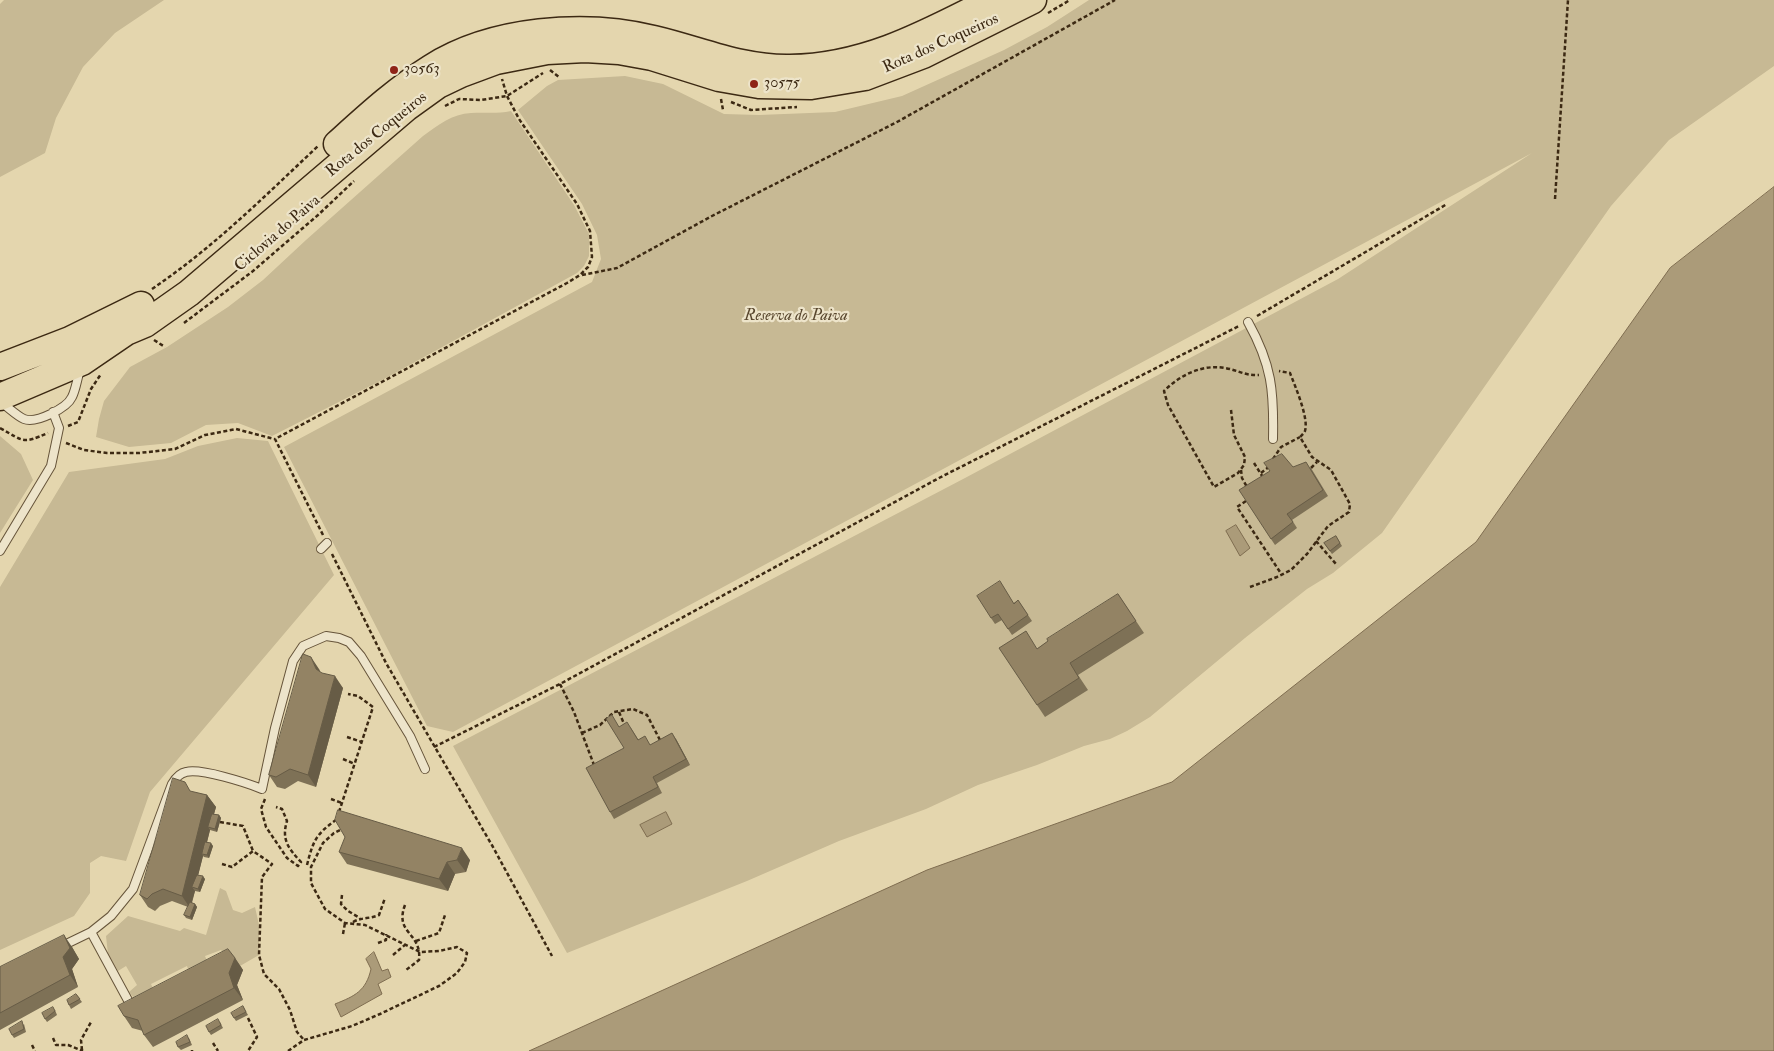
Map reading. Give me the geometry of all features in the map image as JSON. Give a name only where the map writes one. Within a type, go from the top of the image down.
[{"type":"main road","name":"Rota dos Coqueiros","points":[[0,367],[70,340],[136,309],[162,292],[220,248],[392,95],[432,67],[457,54],[486,44],[563,29],[626,33],[655,39],[727,61],[753,66],[790,68],[826,65],[855,60],[913,40],[992,0]]},
{"type":"main road","name":"Rota dos Coqueiros","points":[[0,397],[93,366],[126,332],[145,324],[189,293],[406,108],[438,85],[496,61],[547,51],[585,48],[619,51],[652,57],[730,81],[759,85],[810,86],[864,78],[1039,8]]},
{"type":"lane","points":[[1248,322],[1257,338],[1270,371],[1274,410],[1273,440]]},
{"type":"lane","points":[[0,402],[24,419],[34,420],[64,406],[93,366]]},
{"type":"lane","points":[[0,551],[49,472],[58,440],[59,428],[53,412]]},
{"type":"lane","points":[[50,952],[91,932],[111,916],[133,889],[172,784],[177,777],[186,772],[199,772],[238,780],[262,789],[275,728],[293,661],[303,646],[326,636],[349,642],[361,656],[410,736],[425,769]]},
{"type":"lane","points":[[91,932],[130,1004],[134,1008],[139,1007]]},
{"type":"path","points":[[1039,8],[1070,0]]},
{"type":"path","points":[[580,275],[617,268],[712,216],[897,122],[1115,0]]},
{"type":"path","points":[[1555,199],[1568,0]]},
{"type":"path","points":[[58,440],[84,450],[107,453],[139,453],[175,449],[205,435],[236,429],[274,439],[580,275],[588,267],[592,257],[590,231],[577,204],[519,119],[507,96],[496,61]]},
{"type":"path","points":[[442,108],[458,99],[481,100],[507,96],[535,77],[550,70],[559,69]]},
{"type":"path","points":[[721,98],[751,110],[798,107]]},
{"type":"path","points":[[146,293],[184,267],[236,224],[319,145]]},
{"type":"path","name":"Ciclovia do Paiva","points":[[177,327],[192,318],[254,271],[318,215],[360,174]]},
{"type":"path","points":[[434,747],[560,684],[939,478],[1248,322],[1447,204]]},
{"type":"path","points":[[148,344],[161,336]]},
{"type":"path","points":[[0,428],[21,440],[30,441],[78,422],[91,389],[93,366]]},
{"type":"path","points":[[1230,410],[1234,435],[1244,457],[1244,465],[1240,470],[1214,487],[1168,405],[1164,391],[1187,374],[1206,367],[1225,368],[1249,376],[1262,375],[1270,371],[1290,373],[1304,415],[1305,430],[1300,437],[1281,447],[1268,469],[1261,473]]},
{"type":"path","points":[[1250,587],[1282,575],[1296,565],[1307,554],[1328,526],[1349,512],[1350,504],[1331,470],[1312,457],[1300,437]]},
{"type":"path","points":[[274,439],[324,546],[386,663],[493,847],[552,956]]},
{"type":"path","points":[[1254,462],[1266,482]]},
{"type":"path","points":[[1311,468],[1317,462]]},
{"type":"path","points":[[1240,470],[1250,492]]},
{"type":"path","points":[[1246,501],[1237,507],[1282,575]]},
{"type":"path","points":[[1316,541],[1336,564]]},
{"type":"path","points":[[560,684],[597,770]]},
{"type":"path","points":[[307,865],[311,846],[321,830],[336,820],[372,708],[358,696],[348,694]]},
{"type":"path","points":[[582,733],[600,725],[614,712],[632,709],[647,715],[663,746]]},
{"type":"path","points":[[618,712],[627,731]]},
{"type":"path","points":[[347,737],[362,742]]},
{"type":"path","points":[[343,759],[355,764]]},
{"type":"path","points":[[268,793],[262,809],[266,827],[287,858],[298,866],[301,862]]},
{"type":"path","points":[[331,799],[342,803]]},
{"type":"path","points":[[276,807],[282,809],[287,821],[284,832],[289,849],[301,862],[311,867]]},
{"type":"path","points":[[220,822],[243,826],[253,851],[272,864],[262,876],[260,889],[259,955],[264,974],[279,989],[290,1010],[297,1032],[304,1040]]},
{"type":"path","points":[[288,1051],[304,1040],[352,1026],[439,986],[456,973],[465,962],[467,953],[457,948],[420,952],[364,925],[345,923],[324,909],[311,883],[311,867],[323,843],[334,833],[345,828]]},
{"type":"path","points":[[222,864],[232,867],[253,851]]},
{"type":"path","points":[[342,895],[341,904],[360,918],[372,918],[379,915],[385,898]]},
{"type":"path","points":[[405,905],[401,915],[402,924],[416,941],[420,952],[419,960],[406,970]]},
{"type":"path","points":[[416,941],[439,933],[445,915]]},
{"type":"path","points":[[352,923],[360,918]]},
{"type":"path","points":[[343,934],[345,923]]},
{"type":"path","points":[[378,943],[386,940],[386,934]]},
{"type":"path","points":[[393,956],[406,944]]},
{"type":"path","points":[[248,1018],[257,1037],[253,1046],[248,1051]]},
{"type":"path","points":[[52,1038],[56,1045],[82,1050],[81,1040],[91,1022]]},
{"type":"path","points":[[213,1043],[218,1051]]},
{"type":"path","points":[[32,1045],[35,1051]]},
{"type":"green space","points":[[4,0],[164,0],[115,33],[83,67],[56,118],[45,153],[0,177],[0,4]]},
{"type":"green space","name":"Reserva do Paiva","points":[[1089,0],[1774,0],[1774,66],[1669,140],[1611,206],[1382,533],[1333,573],[1307,589],[1245,638],[1150,717],[1110,739],[1084,746],[1037,765],[978,785],[926,809],[839,841],[747,881],[567,953],[453,746],[965,478],[1338,279],[1532,153],[453,732],[427,726],[284,447],[592,282],[601,259],[597,235],[582,204],[518,110],[547,86],[558,80],[625,76],[663,84],[724,114],[759,115],[835,112],[902,96],[1004,50],[1047,27]]},
{"type":"green space","points":[[511,111],[574,205],[589,234],[589,256],[584,266],[577,273],[384,379],[272,436],[238,423],[206,425],[171,443],[129,447],[96,437],[104,401],[130,367],[167,347],[228,307],[263,280],[423,136],[458,115]]},
{"type":"green space","points":[[0,436],[21,454],[33,480],[0,533]]},
{"type":"green space","points":[[237,438],[268,441],[334,575],[150,792],[126,861],[101,856],[90,863],[90,893],[74,916],[0,950],[0,587],[69,472],[165,459],[198,446]]},
{"type":"green space","points":[[220,888],[226,891],[233,910],[242,913],[255,907],[259,925],[259,955],[240,966],[233,963],[221,950],[205,956],[210,968],[190,976],[187,966],[151,984],[156,995],[134,998],[129,992],[137,985],[126,966],[118,971],[108,954],[106,936],[128,916],[180,931],[184,928],[206,935]]},
{"type":"shaded area","points":[[1774,187],[1774,1051],[529,1051],[927,870],[1172,782],[1476,542],[1670,268]]},
{"type":"shaded area","points":[[1236,525],[1250,548],[1240,556],[1226,531]]},
{"type":"shaded area","points":[[666,812],[672,824],[647,837],[640,825]]},
{"type":"shaded area","points":[[374,952],[382,971],[388,969],[391,977],[378,984],[382,994],[341,1017],[335,1004],[354,995],[363,988],[371,969],[366,959]]},
{"type":"building","points":[[1282,454],[1293,467],[1306,462],[1323,490],[1287,514],[1293,522],[1271,539],[1239,490],[1270,471],[1264,463]]},
{"type":"building","points":[[1336,536],[1340,543],[1330,551],[1324,543]]},
{"type":"building","points":[[1000,581],[1014,604],[1018,600],[1028,615],[1008,629],[998,614],[991,618],[977,596]]},
{"type":"building","points":[[1118,594],[1136,621],[1070,663],[1079,678],[1037,705],[999,648],[1026,631],[1037,649],[1048,641],[1047,639]]},
{"type":"building","points":[[303,654],[311,657],[316,669],[322,673],[335,676],[308,775],[290,769],[276,777],[269,775]]},
{"type":"building","points":[[612,715],[619,727],[627,722],[638,740],[645,736],[650,745],[672,733],[686,759],[653,777],[658,787],[610,812],[586,768],[624,748],[606,719]]},
{"type":"building","points":[[173,778],[185,782],[190,791],[207,795],[182,896],[163,889],[152,894],[147,899],[140,895]]},
{"type":"building","points":[[338,810],[462,848],[457,860],[447,862],[439,879],[339,852],[345,837],[335,820]]},
{"type":"building","points":[[212,814],[219,815],[215,829],[208,827]]},
{"type":"building","points":[[205,842],[211,843],[207,855],[202,854]]},
{"type":"building","points":[[197,875],[203,876],[198,889],[192,887]]},
{"type":"building","points":[[190,902],[195,904],[190,917],[184,915]]},
{"type":"building","points":[[64,935],[70,948],[63,957],[70,975],[0,1013],[0,967]]},
{"type":"building","points":[[228,949],[235,958],[229,973],[234,988],[144,1035],[138,1020],[124,1016],[118,1006]]},
{"type":"building","points":[[76,994],[80,999],[69,1005],[67,1000]]},
{"type":"building","points":[[243,1006],[246,1012],[234,1018],[231,1013]]},
{"type":"building","points":[[53,1007],[55,1011],[45,1019],[42,1013]]},
{"type":"building","points":[[218,1019],[221,1025],[209,1032],[206,1026]]},
{"type":"building","points":[[22,1021],[24,1029],[12,1035],[9,1029]]},
{"type":"building","points":[[187,1035],[190,1042],[178,1047],[176,1042]]},
{"type":"place","name":"30563","points":[[394,70]]},
{"type":"place","name":"30575","points":[[754,84]]}]
